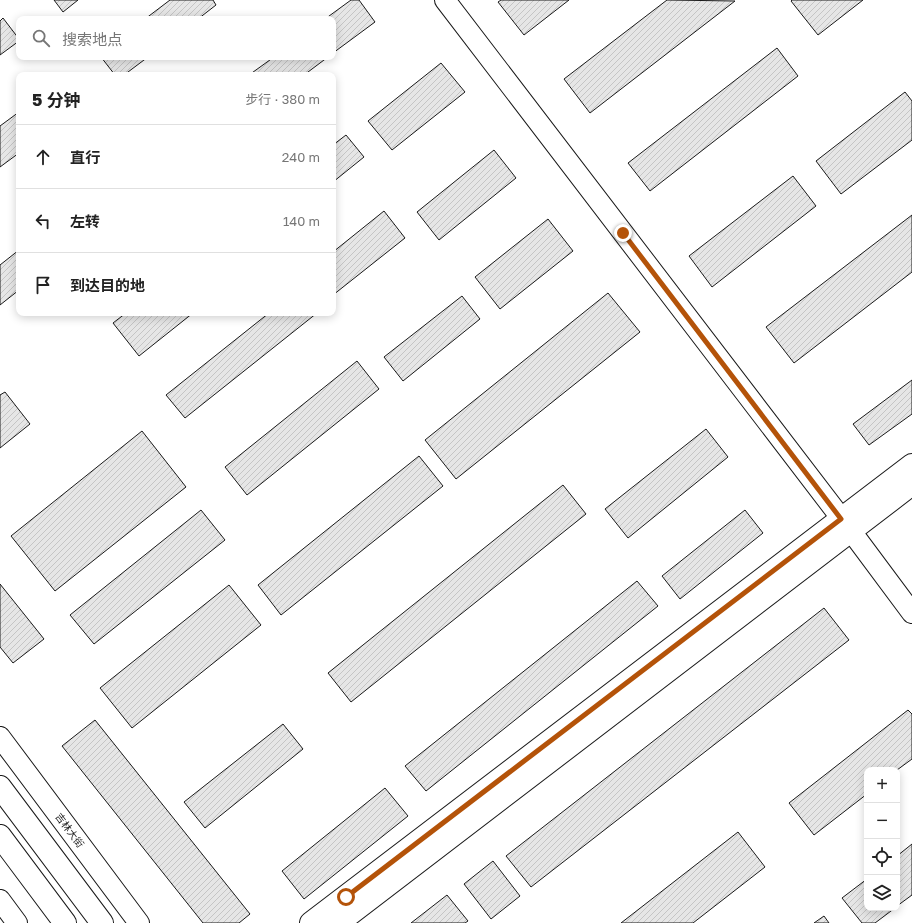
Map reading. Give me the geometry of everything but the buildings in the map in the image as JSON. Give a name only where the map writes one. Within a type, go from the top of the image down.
[{"type":"main road","points":[[338,923],[846,525],[912,465]]},
{"type":"main road","points":[[311,923],[846,525],[912,484]]},
{"type":"main road","points":[[0,787],[102,923]]},
{"type":"main road","points":[[0,836],[65,923]]},
{"type":"street","points":[[445,0],[912,613]]},
{"type":"street","name":"吉林大街","points":[[0,737],[139,923]]},
{"type":"street","points":[[0,900],[17,923]]},
{"type":"route","points":[[346,897],[841,519],[623,233]]}]
